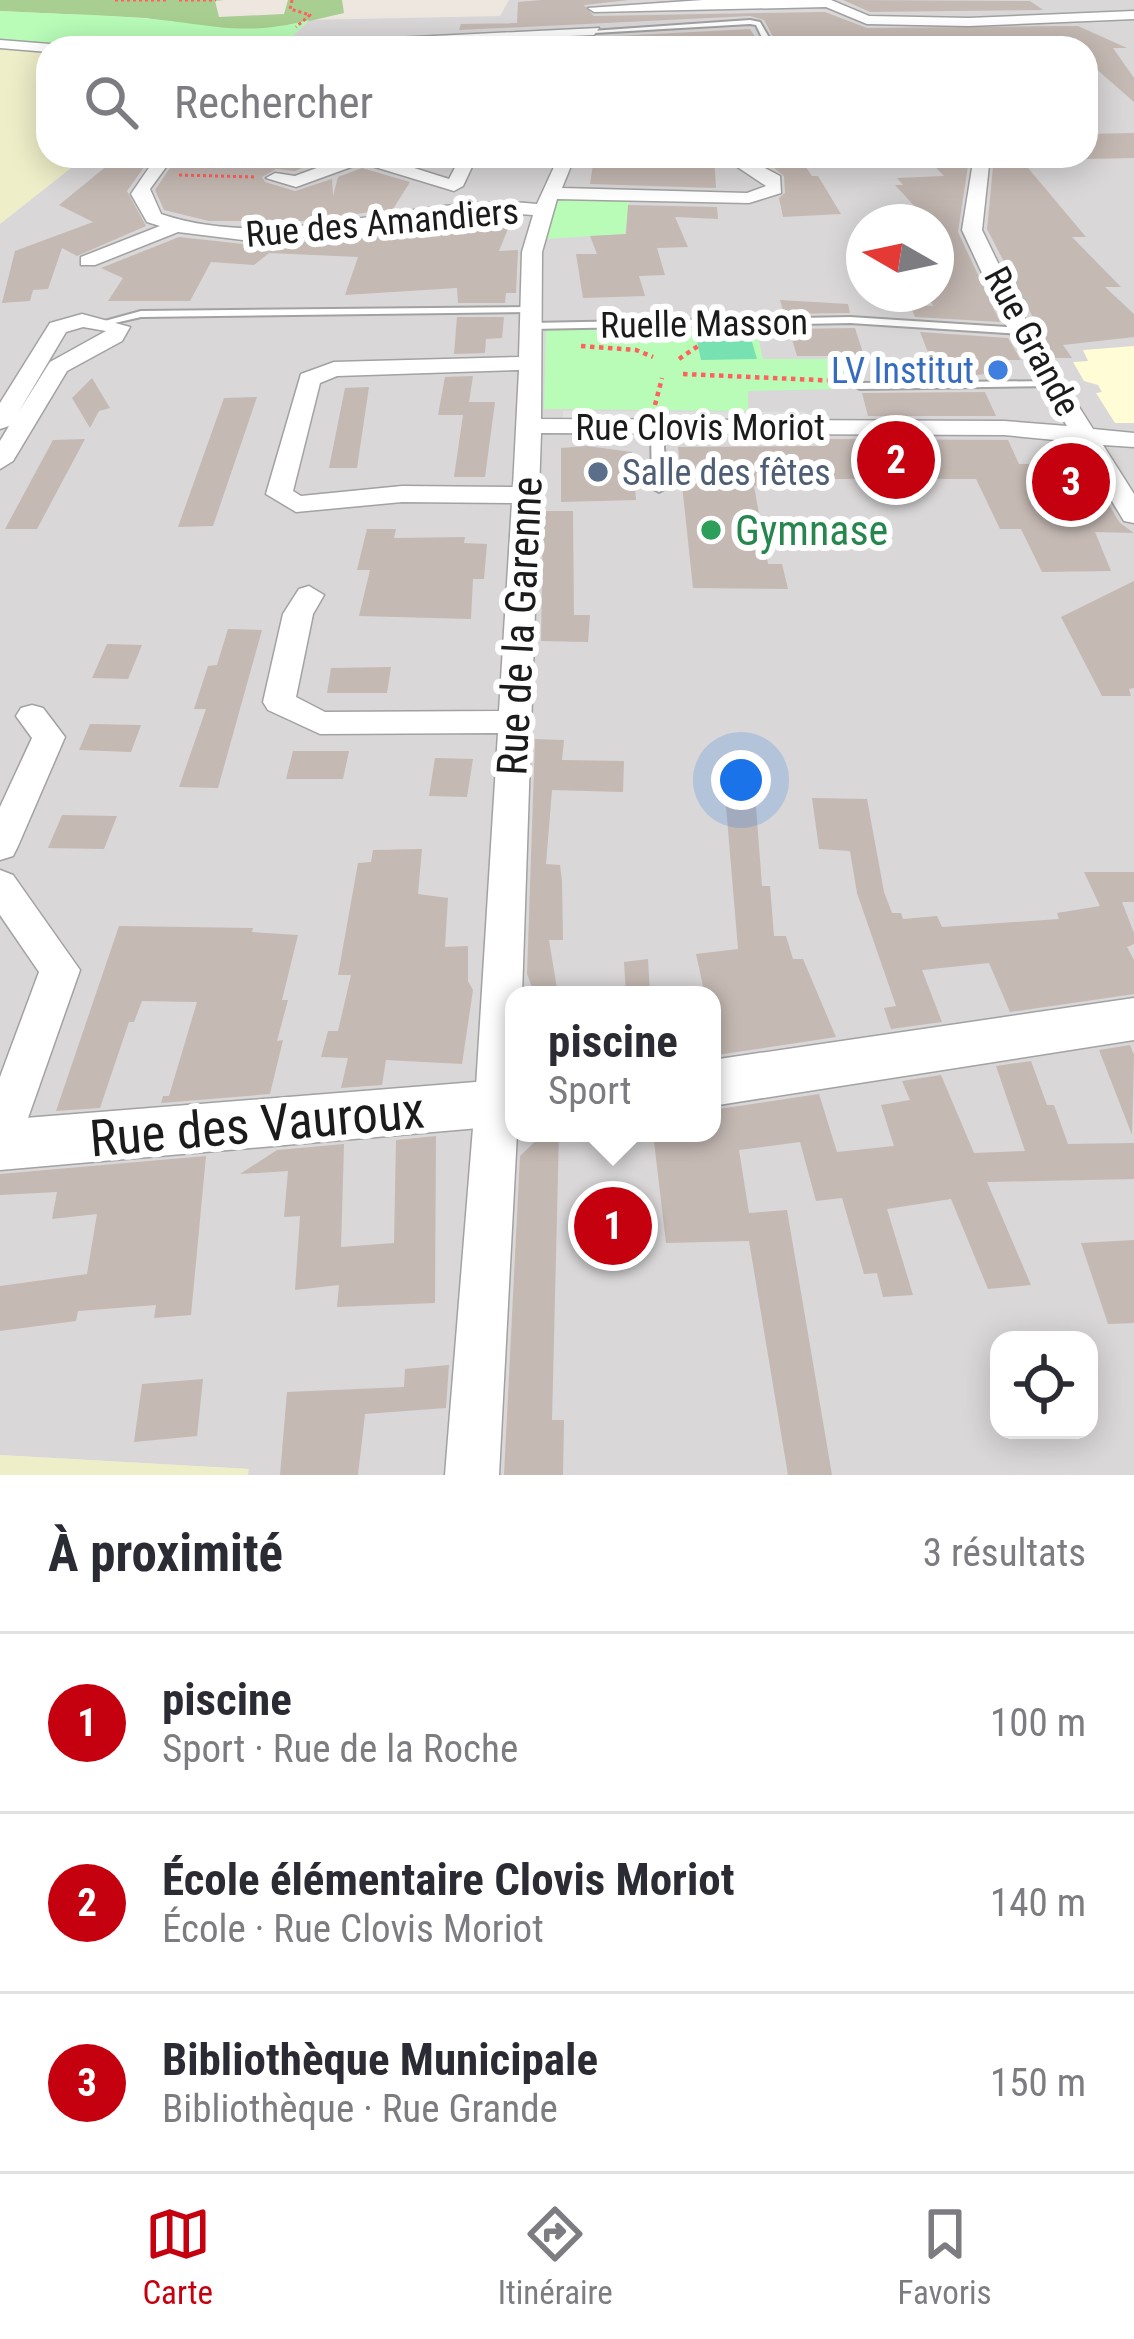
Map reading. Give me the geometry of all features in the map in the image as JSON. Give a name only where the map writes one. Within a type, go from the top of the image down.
[{"type":"street","points":[[1012,0],[1025,27]]},
{"type":"street","points":[[594,36],[592,4],[828,2],[867,20],[1025,27],[1134,15]]},
{"type":"street","points":[[0,44],[36,47]]},
{"type":"street","points":[[156,168],[142,187],[144,207],[175,227]]},
{"type":"street","points":[[275,178],[296,182],[332,168]]},
{"type":"street","points":[[396,168],[506,207]]},
{"type":"street","points":[[443,216],[463,168]]},
{"type":"street","name":"Rue de la Garenne","points":[[508,986],[513,722],[529,426],[532,252],[562,168]]},
{"type":"street","name":"Rue des Amandiers","points":[[175,227],[220,234],[296,234],[547,201],[749,198],[775,189],[774,180],[752,168]]},
{"type":"street","name":"Rue Grande","points":[[980,168],[972,230],[1020,331],[1134,515]]},
{"type":"street","points":[[88,261],[175,227]]},
{"type":"street","points":[[0,422],[49,362],[114,337],[119,327],[82,320],[58,328],[49,362],[0,460]]},
{"type":"street","points":[[525,495],[402,494],[296,504],[280,494],[309,379],[334,369],[531,363]]},
{"type":"street","name":"Rue Clovis Moriot","points":[[529,426],[1004,428],[1134,440]]},
{"type":"street","points":[[309,596],[298,614],[279,702],[320,723],[513,722]]},
{"type":"street","points":[[0,846],[50,737],[32,716]]},
{"type":"street","points":[[0,885],[60,970],[0,1135]]},
{"type":"street","points":[[721,1082],[1134,1019]]},
{"type":"street","name":"Rue des Vauroux","points":[[0,1145],[505,1102]]},
{"type":"street","name":"Rue de la Garenne","points":[[472,1475],[505,1113]]},
{"type":"lane","points":[[630,36],[756,22],[764,36]]},
{"type":"lane","name":"Ruelle Masson","points":[[106,322],[141,314],[850,320],[1020,331]]},
{"type":"lane","points":[[860,386],[1053,384]]},
{"type":"lane","points":[[657,427],[659,488]]},
{"type":"path","points":[[115,0],[167,0]]},
{"type":"path","points":[[179,0],[216,0]]},
{"type":"path","points":[[151,174],[275,178]]},
{"type":"path","points":[[679,359],[698,346]]},
{"type":"path","points":[[683,374],[827,377],[860,386]]},
{"type":"shaded area","points":[[509,0],[1134,0],[1134,1475],[248,1475],[248,1469],[0,1455],[0,224],[71,168],[1098,168],[1098,36],[293,36],[309,20],[500,16]]},
{"type":"shaded area","points":[[1134,346],[1134,423],[1115,423],[1096,393],[1102,392],[1098,385],[1084,381],[1073,362],[1088,361],[1083,350]]},
{"type":"shaded area","points":[[563,411],[806,412],[809,421],[563,420]]},
{"type":"green space","points":[[0,0],[224,0],[215,1],[219,17],[284,14],[288,0],[342,0],[344,13],[271,30],[228,31],[146,18],[0,11]]},
{"type":"green space","points":[[0,11],[243,29],[309,20],[293,36],[36,36],[36,43],[0,42]]},
{"type":"green space","points":[[0,42],[36,43],[36,168],[71,168],[0,224]]},
{"type":"green space","points":[[570,195],[630,197],[625,234],[545,239],[557,200]]},
{"type":"green space","points":[[756,328],[763,359],[844,359],[851,380],[838,389],[748,391],[748,411],[544,409],[546,330]]},
{"type":"green space","points":[[695,332],[749,332],[757,359],[701,360]]},
{"type":"green space","points":[[0,1455],[249,1469],[248,1475],[0,1475]]},
{"type":"water","points":[[636,1208],[641,1234],[587,1239],[583,1214]]},
{"type":"building","points":[[629,0],[584,5],[594,16],[825,12],[867,28],[1078,26],[1127,48],[1113,48],[1134,78],[1134,102],[1098,70],[1098,36],[773,36],[764,20],[750,16],[459,30],[461,24],[517,23],[518,2]]},
{"type":"building","points":[[843,0],[1030,1],[1043,10],[870,12]]},
{"type":"building","points":[[750,29],[754,36],[616,36]]},
{"type":"building","points":[[1134,133],[1134,158],[1098,159],[1098,134]]},
{"type":"building","points":[[104,168],[143,168],[127,191],[146,226],[77,256],[62,248],[48,289],[33,290],[30,301],[2,303],[15,251],[93,222],[59,205]]},
{"type":"building","points":[[170,168],[302,168],[276,169],[262,177],[295,191],[332,179],[333,196],[338,177],[362,168],[410,182],[393,209],[302,221],[209,221],[164,210],[155,190]]},
{"type":"building","points":[[592,168],[715,168],[716,188],[590,184]]},
{"type":"building","points":[[774,168],[806,168],[818,176],[841,214],[783,217],[779,198],[785,193],[784,176]]},
{"type":"building","points":[[936,168],[968,168],[958,232],[1000,322],[915,317],[913,312],[954,312],[954,204],[912,204],[895,185],[903,185],[897,178],[944,176]]},
{"type":"building","points":[[993,168],[1028,168],[1086,237],[1072,237],[1121,287],[1105,287],[1134,314],[1134,337],[1063,345],[1072,358],[1054,358],[987,229]]},
{"type":"building","points":[[628,205],[717,207],[718,219],[675,217],[688,247],[657,248],[665,275],[639,276],[645,296],[583,298],[576,254],[597,254],[590,236],[626,234]]},
{"type":"building","points":[[463,223],[510,224],[499,251],[518,250],[516,293],[506,293],[505,303],[458,303],[457,288],[345,295],[358,257],[269,253],[254,265],[211,262],[190,301],[108,301],[123,278],[101,268],[179,237],[243,244],[305,242],[453,228]]},
{"type":"building","points":[[780,300],[846,304],[850,313],[784,314]]},
{"type":"building","points":[[457,317],[504,317],[502,338],[486,339],[485,353],[454,354]]},
{"type":"building","points":[[855,328],[864,356],[797,356],[789,329]]},
{"type":"building","points":[[920,332],[1008,338],[1021,360],[1006,360],[1012,372],[938,378]]},
{"type":"building","points":[[473,376],[469,402],[495,402],[485,477],[454,477],[463,415],[438,415],[445,377]]},
{"type":"building","points":[[92,378],[110,408],[99,411],[90,428],[72,398]]},
{"type":"building","points":[[369,387],[357,468],[329,468],[345,388]]},
{"type":"building","points":[[985,392],[996,416],[868,416],[862,393]]},
{"type":"building","points":[[257,397],[213,526],[178,527],[224,398]]},
{"type":"building","points":[[85,439],[37,529],[5,529],[53,440]]},
{"type":"building","points":[[821,439],[1008,440],[1019,464],[1041,464],[1046,476],[1091,476],[1120,523],[1134,533],[1095,532],[1111,571],[1042,572],[1021,529],[1000,529],[976,479],[825,479],[827,487],[754,486],[768,564],[782,564],[788,589],[693,588],[678,447],[823,446]]},
{"type":"building","name":"Salle des fêtes","points":[[561,448],[632,452],[636,500],[561,502]]},
{"type":"building","points":[[543,511],[573,511],[574,615],[590,615],[588,642],[541,641]]},
{"type":"building","points":[[367,529],[396,529],[394,538],[465,537],[464,543],[487,544],[484,579],[473,579],[471,619],[359,616],[370,570],[357,570]]},
{"type":"building","points":[[1134,581],[1134,688],[1129,689],[1131,696],[1102,696],[1061,617]]},
{"type":"building","points":[[228,629],[262,630],[218,788],[179,787],[206,709],[194,709],[208,666],[217,665]]},
{"type":"building","points":[[107,644],[142,645],[128,679],[92,678]]},
{"type":"building","points":[[391,667],[387,693],[327,693],[331,668]]},
{"type":"building","points":[[90,724],[141,725],[131,752],[79,750]]},
{"type":"building","points":[[535,739],[564,740],[562,760],[624,761],[623,792],[552,790],[546,864],[560,865],[562,881],[563,940],[549,940],[557,986],[532,986],[527,974]]},
{"type":"building","points":[[293,751],[349,751],[343,779],[286,779]]},
{"type":"building","points":[[435,758],[473,759],[467,797],[429,796]]},
{"type":"building","points":[[812,798],[867,799],[884,892],[892,913],[901,913],[903,919],[937,916],[942,927],[1059,919],[1057,913],[1100,906],[1084,872],[1134,872],[1134,902],[1122,902],[1134,933],[1134,944],[1127,947],[1134,960],[1134,994],[1010,1012],[989,963],[922,970],[942,1022],[891,1029],[884,1008],[896,1006],[857,893],[850,851],[819,849]]},
{"type":"building","points":[[726,806],[756,807],[762,886],[770,886],[774,936],[786,936],[793,959],[803,959],[836,1037],[721,1054],[721,986],[703,986],[696,954],[738,949]]},
{"type":"building","points":[[62,815],[117,816],[104,849],[48,848]]},
{"type":"building","points":[[422,849],[418,894],[448,898],[445,947],[468,946],[468,981],[473,990],[462,1064],[386,1060],[382,1085],[341,1088],[348,1058],[321,1057],[328,1031],[338,1031],[351,975],[338,975],[358,863],[371,862],[373,850]]},
{"type":"building","points":[[119,926],[253,928],[252,932],[298,935],[282,1000],[288,1000],[277,1041],[283,1040],[270,1094],[161,1103],[163,1096],[169,1096],[197,1002],[142,1001],[134,1022],[129,1022],[100,1108],[56,1111]]},
{"type":"building","points":[[648,959],[650,986],[625,986],[624,962]]},
{"type":"building","points":[[1130,1045],[1134,1055],[1132,1135],[1099,1050]]},
{"type":"building","points":[[1031,1061],[1068,1144],[1134,1143],[1134,1179],[987,1182],[1031,1285],[988,1289],[951,1199],[887,1209],[913,1295],[883,1297],[877,1273],[864,1274],[842,1198],[816,1201],[800,1142],[739,1150],[749,1213],[787,1210],[832,1475],[788,1475],[749,1241],[666,1243],[654,1142],[721,1142],[721,1109],[819,1094],[837,1152],[894,1146],[881,1105],[910,1100],[902,1081],[941,1075],[974,1153],[1025,1151],[996,1066]]},
{"type":"building","points":[[436,1136],[435,1303],[337,1307],[339,1285],[295,1290],[300,1216],[284,1217],[288,1171],[240,1174],[277,1150],[344,1144],[341,1247],[394,1243],[396,1140]]},
{"type":"building","points":[[535,1142],[559,1142],[552,1420],[564,1420],[563,1475],[504,1475],[520,1156]]},
{"type":"building","points":[[206,1156],[191,1315],[154,1318],[156,1305],[78,1311],[76,1321],[0,1331],[0,1286],[87,1274],[97,1214],[52,1219],[57,1192],[0,1195],[0,1174]]},
{"type":"building","points":[[1134,1240],[1134,1323],[1108,1324],[1081,1243]]},
{"type":"building","points":[[449,1365],[446,1408],[365,1414],[358,1475],[280,1475],[287,1392],[404,1387],[405,1369]]},
{"type":"building","points":[[203,1379],[197,1436],[134,1442],[142,1384]]},
{"type":"place","name":"LV Institut","points":[[998,370]]},
{"type":"place","name":"École élémentaire Clovis Moriot","points":[[896,460]]},
{"type":"place","name":"Salle des fêtes","points":[[598,472]]},
{"type":"place","name":"Bibliothèque Municipale","points":[[1071,482]]},
{"type":"place","name":"Gymnase","points":[[711,530]]},
{"type":"place","name":"piscine","points":[[613,1226]]}]
